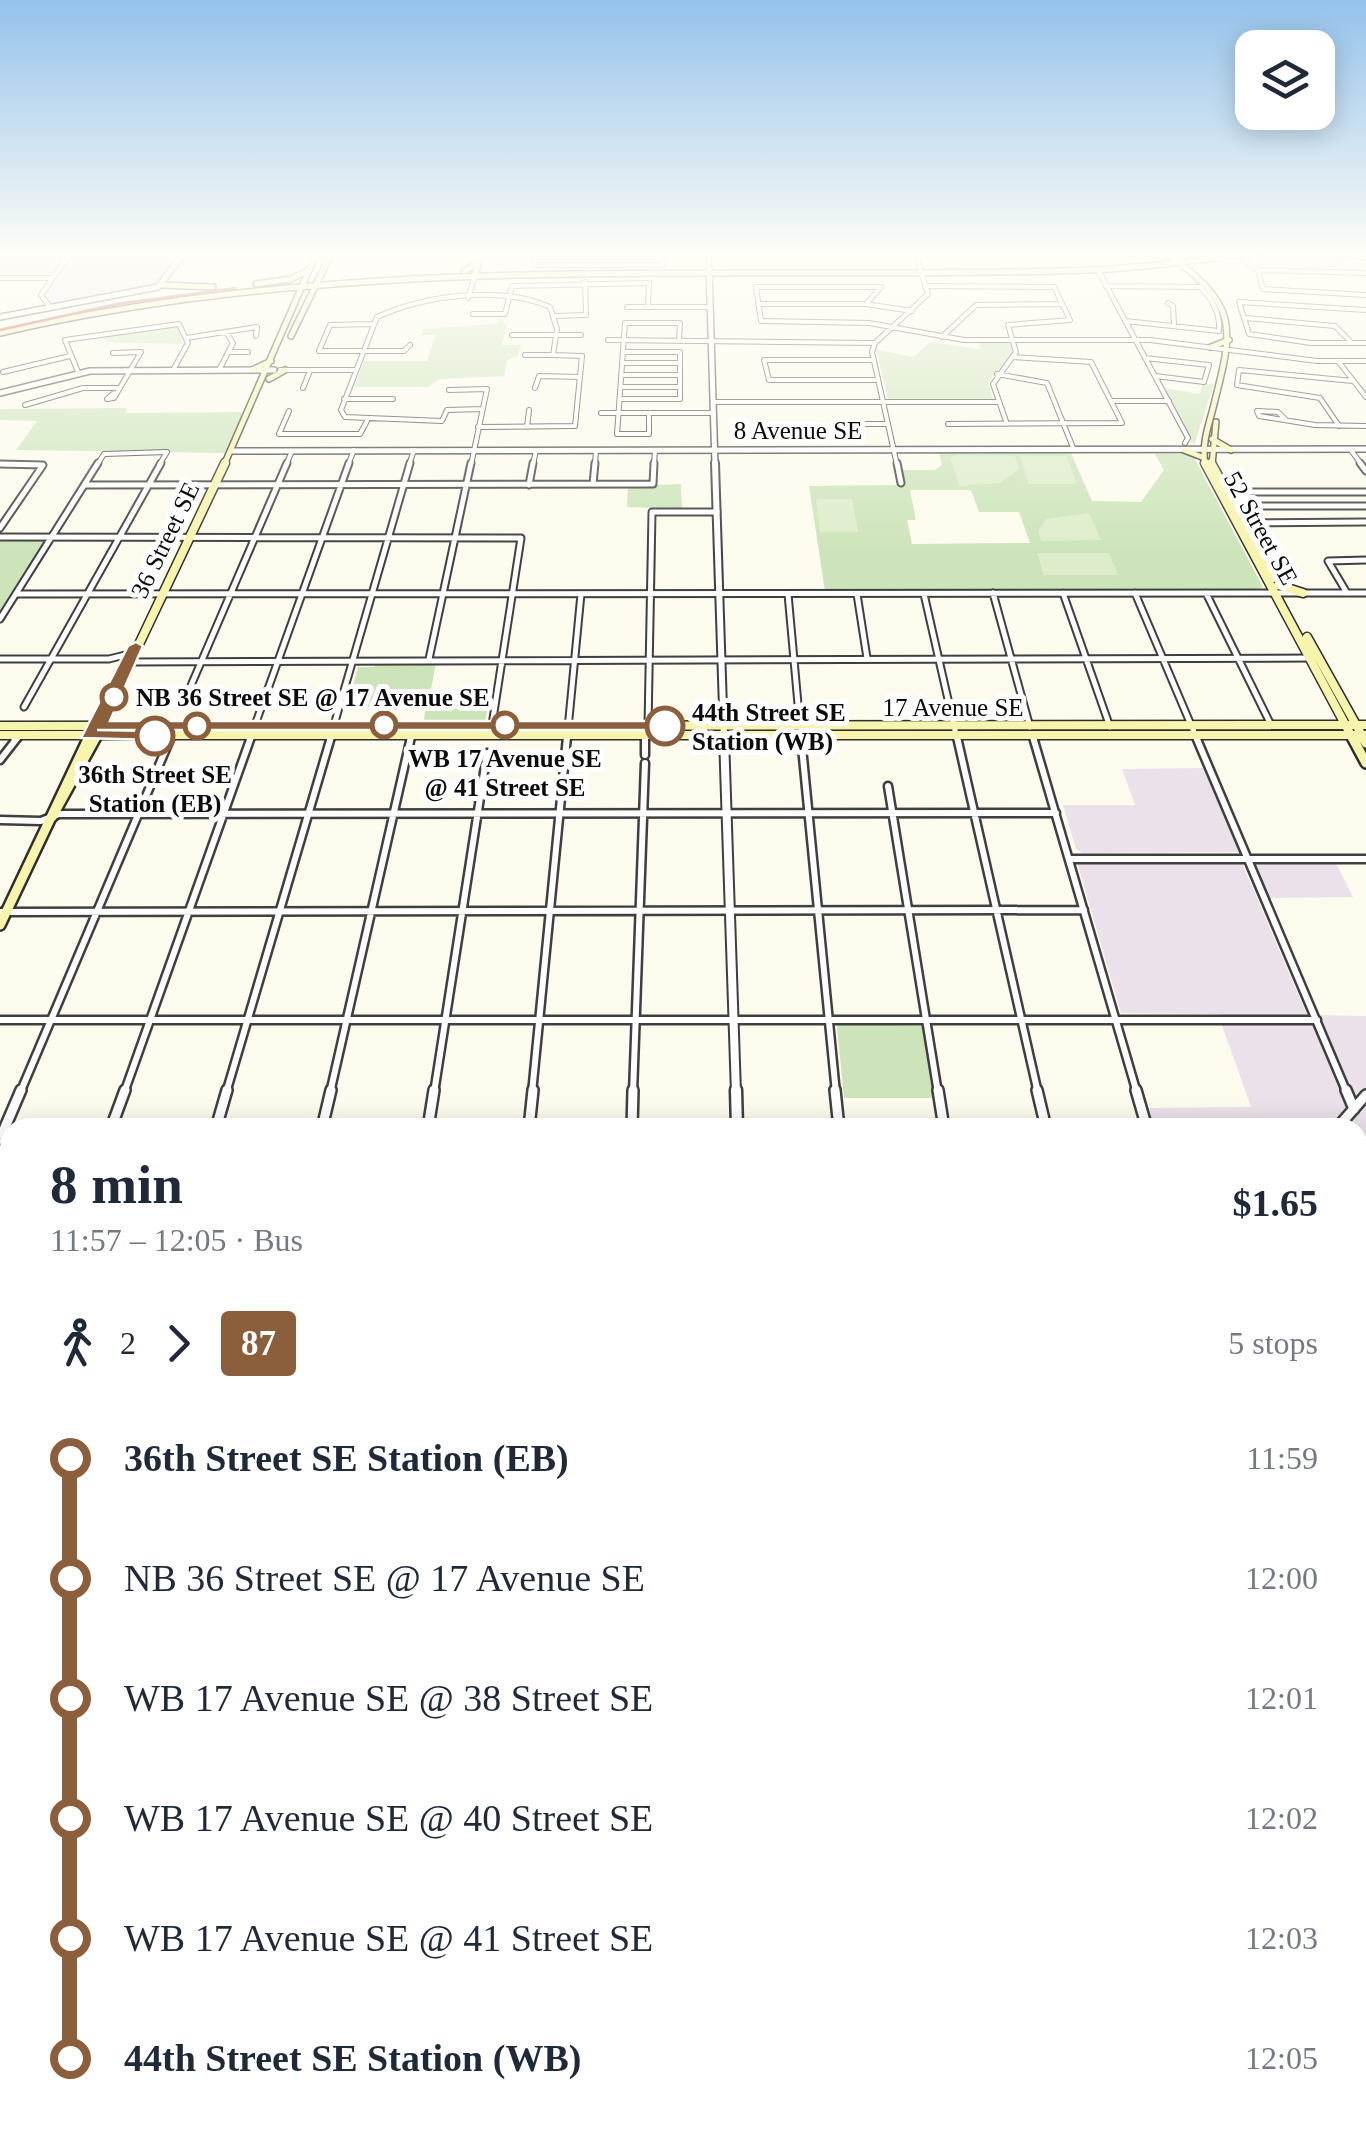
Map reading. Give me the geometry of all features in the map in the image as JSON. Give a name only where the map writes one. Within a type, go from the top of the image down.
[{"type":"main road","name":"36 Street SE","points":[[231,451],[269,379],[276,352]]},
{"type":"main road","name":"36 Street SE","points":[[0,925],[3,912],[280,352]]},
{"type":"main road","name":"52 Street SE","points":[[1230,352],[1206,447],[1213,469],[1238,523],[1356,725],[1366,763]]},
{"type":"main road","points":[[252,370],[272,361]]},
{"type":"main road","points":[[269,379],[285,370]]},
{"type":"main road","points":[[1186,448],[1206,447]]},
{"type":"main road","points":[[1186,448],[1231,450]]},
{"type":"main road","points":[[1278,590],[1303,593]]},
{"type":"main road","name":"17 Avenue SE","points":[[333,730],[492,725],[568,730]]},
{"type":"main road","name":"17 Avenue SE","points":[[0,736],[94,731],[1032,731],[1356,725]]},
{"type":"main road","name":"17 Avenue SE","points":[[0,726],[172,736],[252,730]]},
{"type":"main road","name":"17 Avenue SE","points":[[1032,731],[1110,727],[1361,737]]},
{"type":"street","points":[[68,352],[78,372]]},
{"type":"street","points":[[24,406],[63,394],[116,391],[141,352],[113,353]]},
{"type":"street","points":[[173,370],[184,352]]},
{"type":"street","points":[[219,370],[228,352],[237,352]]},
{"type":"street","points":[[355,352],[404,352]]},
{"type":"street","points":[[363,352],[341,410],[346,417],[368,421],[444,421],[451,409],[483,409]]},
{"type":"street","points":[[620,399],[680,399],[680,352],[624,352],[618,413],[618,434],[649,434],[650,413]]},
{"type":"street","points":[[711,352],[738,1118]]},
{"type":"street","points":[[874,352],[901,483]]},
{"type":"street","points":[[1007,424],[993,384],[1013,352]]},
{"type":"street","points":[[1142,352],[1188,438],[1186,448]]},
{"type":"street","points":[[1248,352],[1366,361]]},
{"type":"street","points":[[478,428],[574,426],[582,356],[525,355]]},
{"type":"street","points":[[3,372],[70,356]]},
{"type":"street","points":[[948,424],[1122,423],[1091,362],[1013,357]]},
{"type":"street","points":[[1145,358],[1209,365],[1204,382],[1155,376]]},
{"type":"street","points":[[873,360],[764,360],[769,380],[878,380]]},
{"type":"street","points":[[1338,361],[1366,397]]},
{"type":"street","points":[[622,363],[680,363]]},
{"type":"street","points":[[303,388],[310,370]]},
{"type":"street","points":[[0,394],[78,372],[355,370]]},
{"type":"street","points":[[1339,426],[1320,398],[1241,388],[1237,386],[1239,370],[1353,381]]},
{"type":"street","points":[[996,374],[1047,383],[1074,450]]},
{"type":"street","points":[[622,375],[680,375]]},
{"type":"street","points":[[535,388],[539,376],[580,377]]},
{"type":"street","points":[[621,387],[680,387]]},
{"type":"street","points":[[429,658],[487,390],[449,390]]},
{"type":"street","points":[[344,399],[393,399]]},
{"type":"street","points":[[713,402],[998,402]]},
{"type":"street","points":[[1111,402],[1169,402]]},
{"type":"street","points":[[289,410],[279,434],[360,434],[368,421]]},
{"type":"street","points":[[527,428],[529,410]]},
{"type":"street","points":[[1286,420],[1278,412],[1257,410],[1259,416],[1286,420],[1366,426]]},
{"type":"street","points":[[601,413],[713,413]]},
{"type":"street","points":[[414,434],[418,421]]},
{"type":"street","points":[[860,424],[888,424]]},
{"type":"street","name":"8 Avenue SE","points":[[231,451],[1186,448]]},
{"type":"street","points":[[1350,449],[1366,472]]},
{"type":"street","points":[[1231,450],[1366,449]]},
{"type":"street","points":[[183,704],[292,450]]},
{"type":"street","points":[[115,1118],[354,450]]},
{"type":"street","points":[[219,1118],[414,450]]},
{"type":"street","points":[[529,484],[536,450]]},
{"type":"street","points":[[593,484],[596,450]]},
{"type":"street","points":[[84,485],[653,484],[655,450]]},
{"type":"street","points":[[0,620],[106,452],[168,452],[24,708]]},
{"type":"street","points":[[0,464],[43,465],[0,528]]},
{"type":"street","points":[[1258,506],[1366,504],[1362,492],[1249,492],[1267,522]]},
{"type":"street","points":[[1285,492],[1304,522]]},
{"type":"street","points":[[1305,492],[1315,506]]},
{"type":"street","points":[[1340,492],[1350,506]]},
{"type":"street","points":[[1332,506],[1343,522]]},
{"type":"street","points":[[0,510],[12,510]]},
{"type":"street","points":[[632,1118],[652,512],[716,512]]},
{"type":"street","points":[[1238,523],[1366,522]]},
{"type":"street","points":[[0,537],[520,538],[492,725]]},
{"type":"street","points":[[1347,593],[1328,561],[1366,560]]},
{"type":"street","points":[[16,594],[1064,594],[1278,590]]},
{"type":"street","points":[[1135,593],[1354,1109]]},
{"type":"street","points":[[1206,593],[1271,725]]},
{"type":"street","points":[[1303,593],[1366,593]]},
{"type":"street","points":[[530,1118],[581,594]]},
{"type":"street","points":[[788,594],[837,1118]]},
{"type":"street","points":[[856,594],[867,658]]},
{"type":"street","points":[[924,594],[1044,1118]]},
{"type":"street","points":[[993,594],[1145,1118]]},
{"type":"street","points":[[1064,594],[1110,727]]},
{"type":"street","points":[[0,659],[1314,658]]},
{"type":"street","points":[[324,1118],[412,732]]},
{"type":"street","points":[[0,760],[11,741],[21,735]]},
{"type":"street","points":[[9,1118],[172,736]]},
{"type":"street","points":[[429,1118],[487,753]]},
{"type":"street","points":[[888,786],[942,1118]]},
{"type":"street","points":[[0,820],[138,814],[1056,813]]},
{"type":"street","points":[[1070,859],[1366,859]]},
{"type":"street","points":[[3,912],[1084,910]]},
{"type":"street","points":[[0,1020],[1316,1020]]},
{"type":"street","points":[[1346,1118],[1366,1095]]},
{"type":"shaded area","points":[[1203,768],[1239,852],[1082,853],[1076,849],[1063,805],[1135,805],[1122,769]]},
{"type":"shaded area","points":[[1334,859],[1353,897],[1270,898],[1255,861]]},
{"type":"shaded area","points":[[1241,861],[1307,1015],[1366,1016],[1366,1118],[1151,1118],[1149,1108],[1251,1107],[1218,1014],[1121,1013],[1077,862]]},
{"type":"green space","points":[[430,352],[519,352],[507,360],[504,376],[440,379],[428,387],[354,387],[364,361],[427,361]]},
{"type":"green space","points":[[877,352],[913,357],[919,352],[1012,352],[988,382],[993,399],[888,399]]},
{"type":"green space","points":[[1202,384],[1214,384],[1194,445],[1164,388],[1200,394]]},
{"type":"green space","points":[[127,408],[125,413],[243,412],[225,453],[16,450],[37,421],[0,420],[0,409]]},
{"type":"green space","points":[[939,453],[1071,453],[1092,501],[1141,502],[1164,470],[1155,454],[1192,454],[1263,587],[1249,591],[825,591],[809,486],[905,485],[903,470],[935,470],[942,465]],"holes":[[[910,490],[971,490],[979,512],[1019,512],[1030,543],[912,544],[907,520],[916,520]]]},
{"type":"green space","points":[[1015,456],[1019,469],[1000,483],[960,486],[950,458]]},
{"type":"green space","points":[[1020,456],[1066,456],[1077,484],[1029,484]]},
{"type":"green space","points":[[681,484],[682,509],[627,507],[628,486]]},
{"type":"green space","points":[[816,499],[852,499],[858,532],[820,532]]},
{"type":"green space","points":[[1089,513],[1101,540],[1041,541],[1038,531],[1046,519]]},
{"type":"green space","points":[[0,540],[45,541],[0,612]]},
{"type":"green space","points":[[1037,553],[1109,553],[1118,575],[1044,575]]},
{"type":"green space","points":[[375,662],[436,663],[430,695],[490,696],[485,721],[424,720],[427,693],[383,693],[377,707],[347,707],[358,667],[374,667]]},
{"type":"green space","points":[[840,1023],[922,1026],[933,1098],[844,1098],[837,1027]]},
{"type":"bus line","name":"87","points":[[155,736],[87,735],[136,646],[100,726],[665,726]]},
{"type":"place","name":"NB 36 Street SE @ 17 Avenue SE","points":[[114,697]]},
{"type":"place","name":"WB 17 Avenue SE @ 41 Street SE","points":[[505,725]]},
{"type":"place","name":"44th Street SE Station (WB)","points":[[665,726]]},
{"type":"place","name":"36th Street SE Station (EB)","points":[[155,736]]}]
